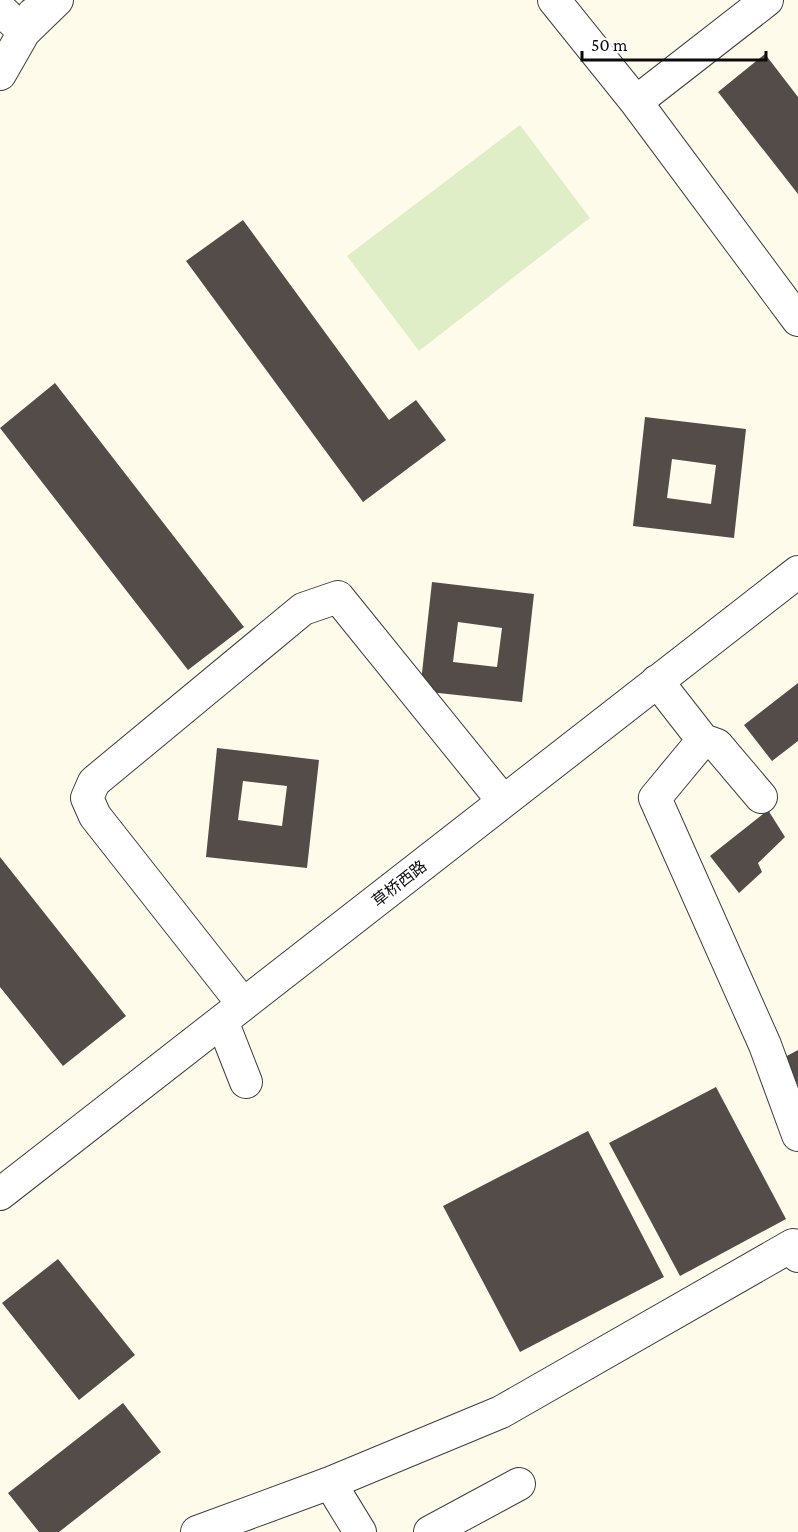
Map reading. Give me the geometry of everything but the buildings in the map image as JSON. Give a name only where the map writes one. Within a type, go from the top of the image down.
[{"type":"street","points":[[0,74],[39,0]]},
{"type":"street","points":[[24,32],[57,0]]},
{"type":"street","points":[[554,0],[636,102],[798,320]]},
{"type":"street","points":[[636,102],[767,0]]},
{"type":"street","points":[[0,9],[24,32]]},
{"type":"street","name":"草桥西路","points":[[0,1194],[798,572]]},
{"type":"street","points":[[246,1082],[232,1013],[95,816],[87,798],[94,782],[303,609],[338,597],[503,801]]},
{"type":"street","points":[[657,681],[703,740],[717,745],[761,797]]},
{"type":"street","points":[[703,740],[655,798],[765,1045],[798,1135]]},
{"type":"street","points":[[197,1532],[330,1483],[501,1412],[796,1248]]},
{"type":"street","points":[[330,1483],[360,1532]]},
{"type":"street","points":[[430,1532],[519,1484]]},
{"type":"green space","points":[[520,125],[590,218],[419,351],[347,256]]}]
